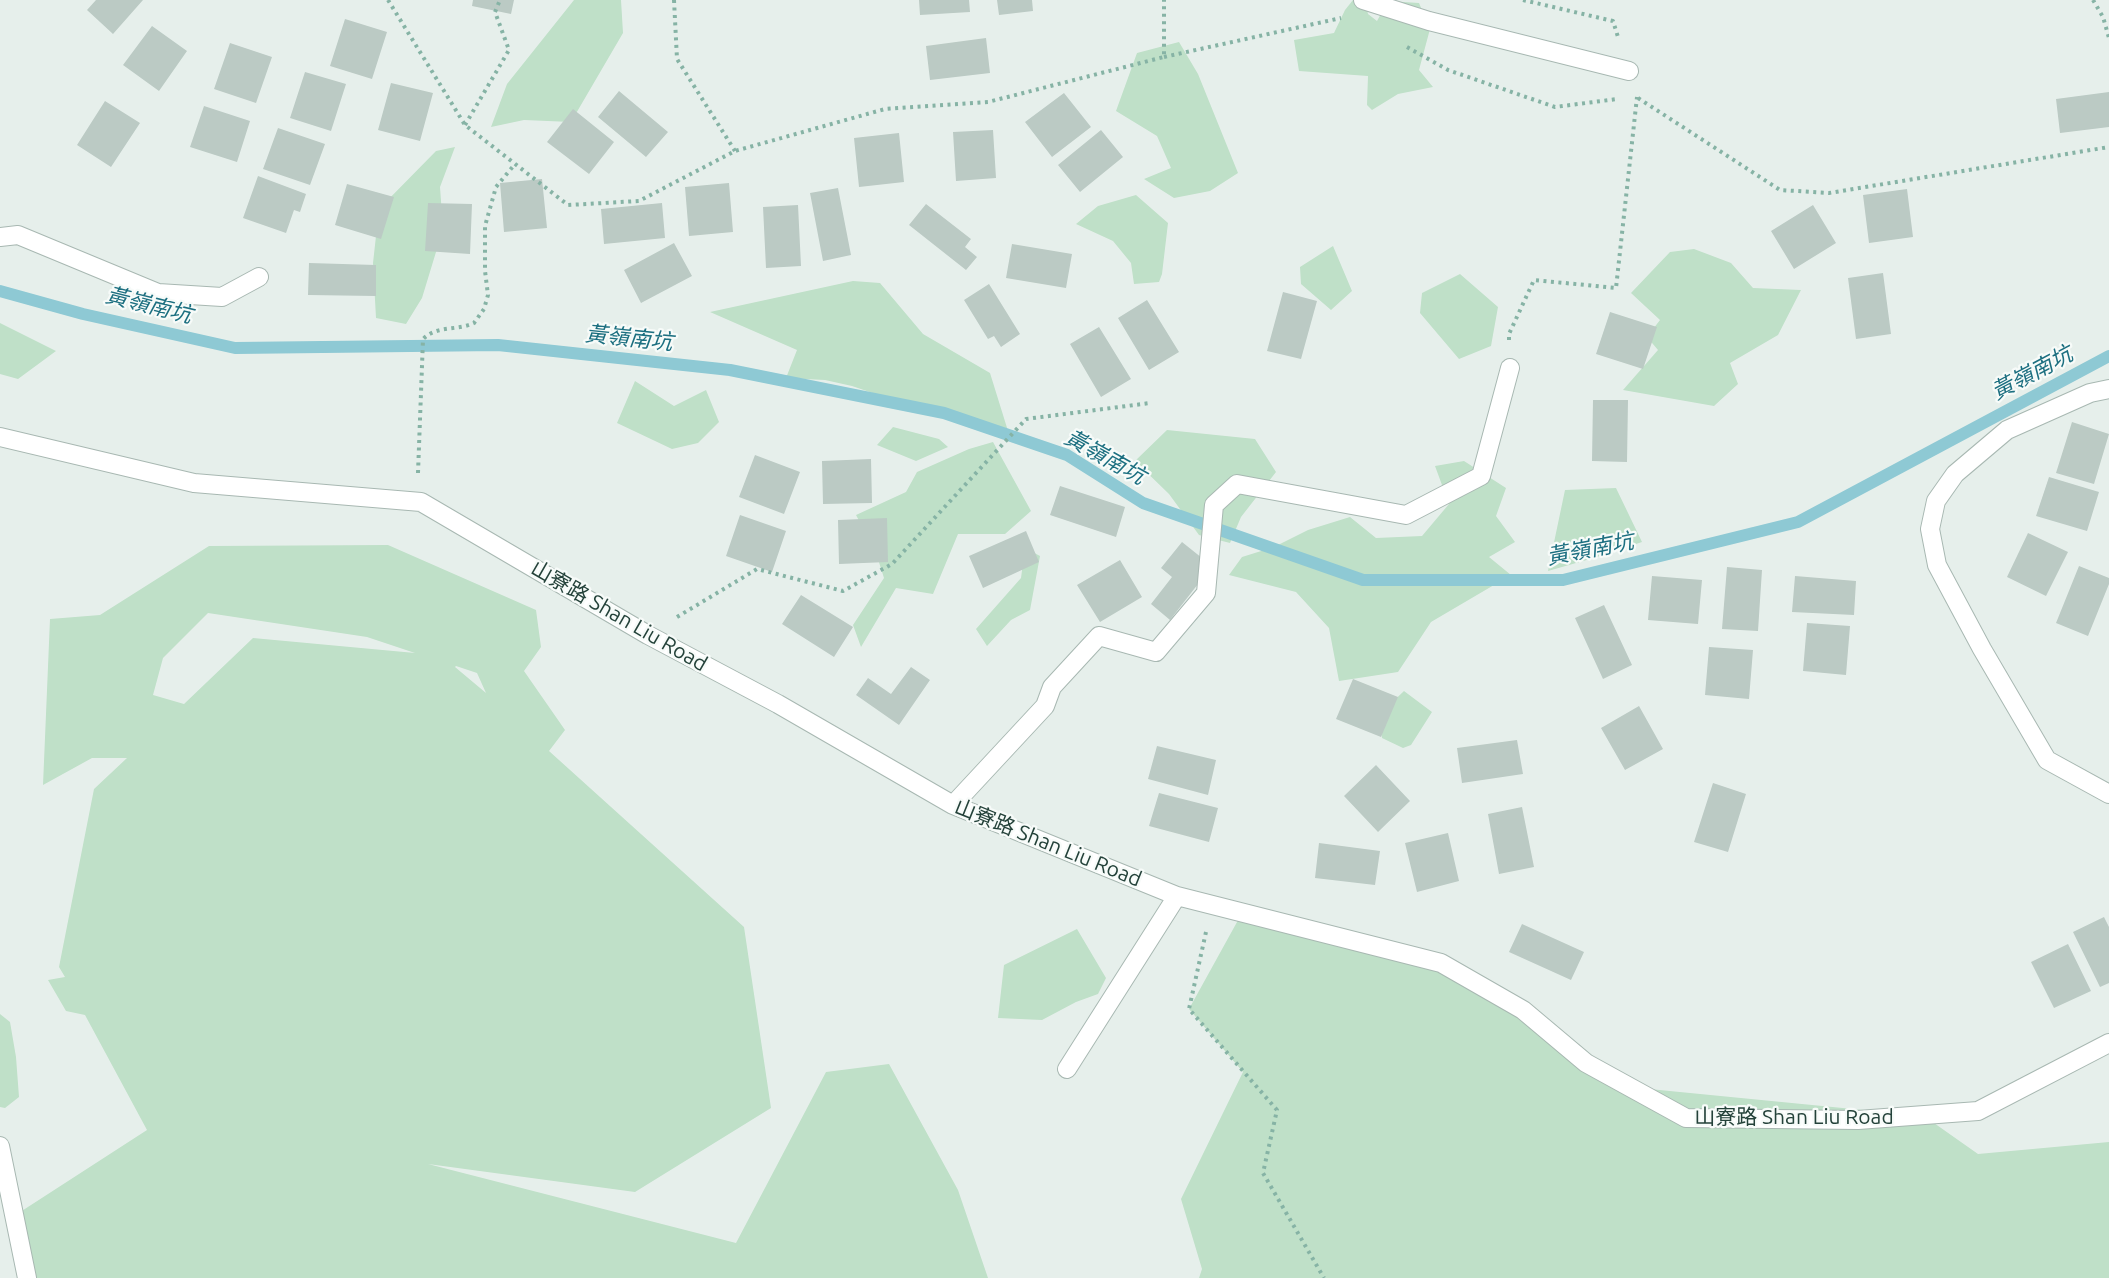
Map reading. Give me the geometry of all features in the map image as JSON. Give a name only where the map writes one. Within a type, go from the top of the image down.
[{"type":"street","points":[[1363,0],[1429,21],[1629,71]]},
{"type":"street","points":[[0,237],[18,236],[158,293],[222,297],[259,277]]},
{"type":"street","points":[[953,805],[1045,706],[1052,687],[1099,636],[1156,652],[1206,592],[1214,505],[1237,484],[1406,515],[1481,476],[1509,368]]},
{"type":"street","points":[[2109,389],[2090,393],[2007,430],[1955,474],[1936,501],[1930,529],[1937,565],[1982,649],[2047,760],[2109,794]]},
{"type":"street","name":"山寮路 Shan Liu Road","points":[[0,437],[194,483],[417,501],[481,536],[648,635],[778,704],[953,805],[1177,896],[1441,963],[1523,1010],[1586,1063],[1686,1118],[1858,1120],[1978,1111],[2109,1043]]},
{"type":"street","points":[[1067,1069],[1177,896]]},
{"type":"street","points":[[0,1146],[27,1278]]},
{"type":"path","points":[[388,0],[465,125],[568,205],[639,201],[735,151],[885,109],[988,102],[1164,57],[1351,15]]},
{"type":"path","points":[[465,125],[509,51],[495,12],[500,0]]},
{"type":"path","points":[[675,0],[677,59],[735,151]]},
{"type":"path","points":[[1164,0],[1164,57]]},
{"type":"path","points":[[1509,368],[1509,334],[1534,280],[1616,288],[1637,97],[1613,21],[1523,0]]},
{"type":"path","points":[[2093,0],[2103,17],[2109,38]]},
{"type":"path","points":[[1400,43],[1448,70],[1555,107],[1625,98]]},
{"type":"path","points":[[1637,97],[1780,190],[1829,193],[2109,147]]},
{"type":"path","points":[[417,501],[423,339],[433,331],[474,323],[484,309],[488,295],[485,271],[485,226],[496,187],[515,164]]},
{"type":"path","points":[[648,635],[757,569],[843,591],[892,564],[1026,418],[1150,403]]},
{"type":"path","points":[[1212,905],[1189,1009],[1277,1110],[1263,1173],[1324,1278]]},
{"type":"green space","points":[[574,0],[621,0],[623,33],[571,122],[524,120],[491,127],[507,84]]},
{"type":"green space","points":[[1353,0],[1365,0],[1368,14],[1377,21],[1388,1],[1419,3],[1430,29],[1419,70],[1433,87],[1398,94],[1372,110],[1367,105],[1368,76],[1299,71],[1294,40],[1334,33],[1345,10]]},
{"type":"green space","points":[[1179,42],[1198,74],[1238,173],[1210,191],[1174,198],[1144,179],[1171,168],[1157,136],[1116,111],[1137,53]]},
{"type":"green space","points":[[455,147],[440,187],[443,229],[422,298],[406,324],[376,318],[373,263],[379,209],[436,151]]},
{"type":"green space","points":[[1136,195],[1168,223],[1159,282],[1134,284],[1131,263],[1113,241],[1076,224],[1098,206]]},
{"type":"green space","points":[[1333,246],[1352,291],[1331,310],[1301,284],[1300,267]]},
{"type":"green space","points":[[1694,249],[1731,263],[1753,288],[1801,290],[1778,335],[1730,363],[1738,384],[1714,406],[1623,390],[1658,350],[1647,337],[1660,320],[1631,293],[1670,252]]},
{"type":"green space","points":[[1460,274],[1498,307],[1491,346],[1459,359],[1420,313],[1422,293]]},
{"type":"green space","points":[[853,281],[880,283],[923,334],[990,373],[1008,431],[902,403],[852,386],[825,380],[786,378],[797,350],[710,312]]},
{"type":"green space","points":[[0,323],[56,351],[18,379],[0,374]]},
{"type":"green space","points":[[635,381],[674,406],[706,390],[719,422],[698,443],[672,449],[617,423]]},
{"type":"green space","points":[[893,427],[939,439],[948,447],[916,461],[877,445]]},
{"type":"green space","points":[[1167,430],[1255,439],[1276,472],[1241,517],[1230,543],[1199,535],[1169,494],[1135,461]]},
{"type":"green space","points":[[993,442],[1031,511],[1005,534],[958,534],[933,594],[896,588],[861,647],[853,625],[884,578],[876,553],[856,515],[906,492],[917,472],[969,449]]},
{"type":"green space","points":[[1464,461],[1506,488],[1496,516],[1515,542],[1489,557],[1511,575],[1431,622],[1398,672],[1339,681],[1329,628],[1296,592],[1229,575],[1242,557],[1274,547],[1308,530],[1350,517],[1376,538],[1422,536],[1449,504],[1435,466]]},
{"type":"green space","points":[[1616,488],[1642,542],[1548,571],[1565,490]]},
{"type":"green space","points":[[388,545],[536,610],[541,647],[524,671],[565,730],[549,751],[744,927],[771,1108],[635,1192],[428,1164],[736,1243],[826,1072],[889,1064],[958,1190],[988,1278],[35,1278],[14,1216],[147,1130],[85,1015],[66,1011],[48,980],[65,977],[59,967],[94,789],[127,758],[92,758],[43,785],[50,619],[100,615],[209,546]],"holes":[[[208,613],[367,637],[415,653],[253,638],[184,704],[153,695],[163,658]],[[455,667],[477,673],[486,693]]]},
{"type":"green space","points":[[1025,548],[1040,556],[1030,610],[1011,620],[987,646],[976,629],[1021,578]]},
{"type":"green space","points":[[1404,691],[1432,712],[1411,745],[1403,748],[1382,738],[1379,715]]},
{"type":"green space","points":[[1242,913],[1462,975],[1629,1087],[1924,1116],[1978,1154],[2109,1142],[2109,1278],[1199,1278],[1202,1269],[1181,1199],[1243,1072],[1189,1009]]},
{"type":"green space","points":[[1077,929],[1106,978],[1098,994],[1076,1002],[1042,1020],[998,1018],[1004,965]]},
{"type":"green space","points":[[0,1014],[10,1022],[19,1097],[5,1108],[0,1107]]},
{"type":"building","points":[[96,0],[143,0],[113,34],[87,10]]},
{"type":"building","points":[[473,0],[514,0],[511,14],[472,6]]},
{"type":"building","points":[[919,0],[969,0],[970,12],[920,15]]},
{"type":"building","points":[[997,0],[1032,0],[1033,11],[999,15]]},
{"type":"building","points":[[345,19],[387,32],[372,79],[330,66]]},
{"type":"building","points":[[152,26],[187,51],[159,91],[123,65]]},
{"type":"building","points":[[986,38],[990,73],[930,80],[926,46]]},
{"type":"building","points":[[230,43],[272,57],[256,103],[214,89]]},
{"type":"building","points":[[305,72],[346,84],[331,131],[290,118]]},
{"type":"building","points":[[391,83],[433,93],[420,141],[378,130]]},
{"type":"building","points":[[619,91],[668,132],[646,157],[598,117]]},
{"type":"building","points":[[2109,92],[2109,127],[2060,133],[2056,99]]},
{"type":"building","points":[[1064,93],[1091,127],[1052,157],[1025,122]]},
{"type":"building","points":[[105,101],[140,123],[111,167],[77,145]]},
{"type":"building","points":[[204,106],[250,121],[237,162],[190,147]]},
{"type":"building","points":[[573,109],[614,142],[589,174],[547,142]]},
{"type":"building","points":[[278,128],[325,144],[310,185],[263,169]]},
{"type":"building","points":[[993,130],[996,178],[956,181],[953,132]]},
{"type":"building","points":[[1101,130],[1123,157],[1080,192],[1058,165]]},
{"type":"building","points":[[899,133],[904,182],[859,187],[854,138]]},
{"type":"building","points":[[258,176],[306,194],[300,212],[294,210],[286,233],[243,218]]},
{"type":"building","points":[[542,179],[547,228],[504,232],[500,183]]},
{"type":"building","points":[[729,183],[733,232],[689,236],[685,187]]},
{"type":"building","points":[[347,184],[394,197],[381,239],[335,225]]},
{"type":"building","points":[[838,188],[851,255],[823,261],[810,193]]},
{"type":"building","points":[[1907,189],[1913,237],[1869,243],[1863,195]]},
{"type":"building","points":[[428,203],[472,204],[470,254],[425,251]]},
{"type":"building","points":[[662,203],[665,238],[604,244],[601,209]]},
{"type":"building","points":[[926,204],[971,239],[965,247],[977,257],[966,270],[909,225]]},
{"type":"building","points":[[798,205],[801,266],[766,268],[763,207]]},
{"type":"building","points":[[1813,205],[1836,243],[1794,269],[1771,231]]},
{"type":"building","points":[[674,243],[692,276],[641,303],[624,270]]},
{"type":"building","points":[[1012,244],[1072,254],[1066,288],[1006,278]]},
{"type":"building","points":[[309,263],[376,265],[376,296],[308,295]]},
{"type":"building","points":[[1883,273],[1891,334],[1856,339],[1848,278]]},
{"type":"building","points":[[989,284],[1020,334],[1001,347],[994,336],[988,339],[964,300]]},
{"type":"building","points":[[1283,292],[1317,301],[1301,359],[1267,351]]},
{"type":"building","points":[[1147,300],[1179,352],[1149,370],[1118,318]]},
{"type":"building","points":[[1610,312],[1657,327],[1643,369],[1596,354]]},
{"type":"building","points":[[1099,327],[1131,379],[1101,397],[1070,344]]},
{"type":"building","points":[[1593,400],[1628,400],[1627,462],[1592,461]]},
{"type":"building","points":[[2072,422],[2109,434],[2094,484],[2056,473]]},
{"type":"building","points":[[755,455],[800,472],[784,514],[739,497]]},
{"type":"building","points":[[871,459],[872,503],[823,504],[822,461]]},
{"type":"building","points":[[2049,477],[2099,492],[2087,531],[2036,516]]},
{"type":"building","points":[[1060,486],[1125,507],[1116,537],[1050,515]]},
{"type":"building","points":[[740,515],[786,531],[772,572],[726,556]]},
{"type":"building","points":[[887,518],[888,562],[839,564],[838,520]]},
{"type":"building","points":[[1026,531],[1039,562],[983,588],[969,556]]},
{"type":"building","points":[[2028,533],[2068,552],[2046,596],[2007,577]]},
{"type":"building","points":[[1182,542],[1212,566],[1170,620],[1151,604],[1172,577],[1161,568]]},
{"type":"building","points":[[1120,560],[1142,597],[1100,622],[1077,585]]},
{"type":"building","points":[[2079,566],[2109,578],[2109,584],[2088,636],[2056,623]]},
{"type":"building","points":[[1727,567],[1762,570],[1758,631],[1722,629]]},
{"type":"building","points":[[1652,576],[1702,580],[1698,624],[1648,620]]},
{"type":"building","points":[[1795,576],[1856,581],[1854,615],[1792,612]]},
{"type":"building","points":[[801,595],[853,627],[834,657],[782,624]]},
{"type":"building","points":[[1604,605],[1632,665],[1603,679],[1575,618]]},
{"type":"building","points":[[1807,623],[1850,626],[1846,675],[1803,671]]},
{"type":"building","points":[[1709,647],[1753,650],[1749,699],[1705,695]]},
{"type":"building","points":[[911,667],[930,680],[899,725],[856,695],[868,678],[891,694]]},
{"type":"building","points":[[1353,679],[1398,697],[1381,737],[1336,719]]},
{"type":"building","points":[[1639,706],[1663,749],[1625,770],[1601,728]]},
{"type":"building","points":[[1517,740],[1523,774],[1462,783],[1457,748]]},
{"type":"building","points":[[1157,746],[1216,760],[1208,795],[1148,779]]},
{"type":"building","points":[[1376,765],[1410,801],[1378,832],[1344,796]]},
{"type":"building","points":[[1713,783],[1746,794],[1728,852],[1694,842]]},
{"type":"building","points":[[1159,793],[1218,808],[1209,842],[1149,826]]},
{"type":"building","points":[[1522,807],[1534,867],[1499,874],[1488,814]]},
{"type":"building","points":[[1448,833],[1459,881],[1417,892],[1405,843]]},
{"type":"building","points":[[1319,843],[1380,851],[1375,885],[1315,878]]},
{"type":"building","points":[[2104,917],[2109,927],[2109,983],[2100,987],[2073,932]]},
{"type":"building","points":[[1522,924],[1584,952],[1571,980],[1509,952]]},
{"type":"building","points":[[2068,944],[2091,991],[2054,1008],[2031,962]]},
{"type":"waterway","name":"黃嶺南坑","points":[[0,291],[83,314],[235,348],[498,345],[730,370],[944,413],[1067,455],[1143,503],[1363,580],[1563,580],[1798,522],[2109,356]]}]
